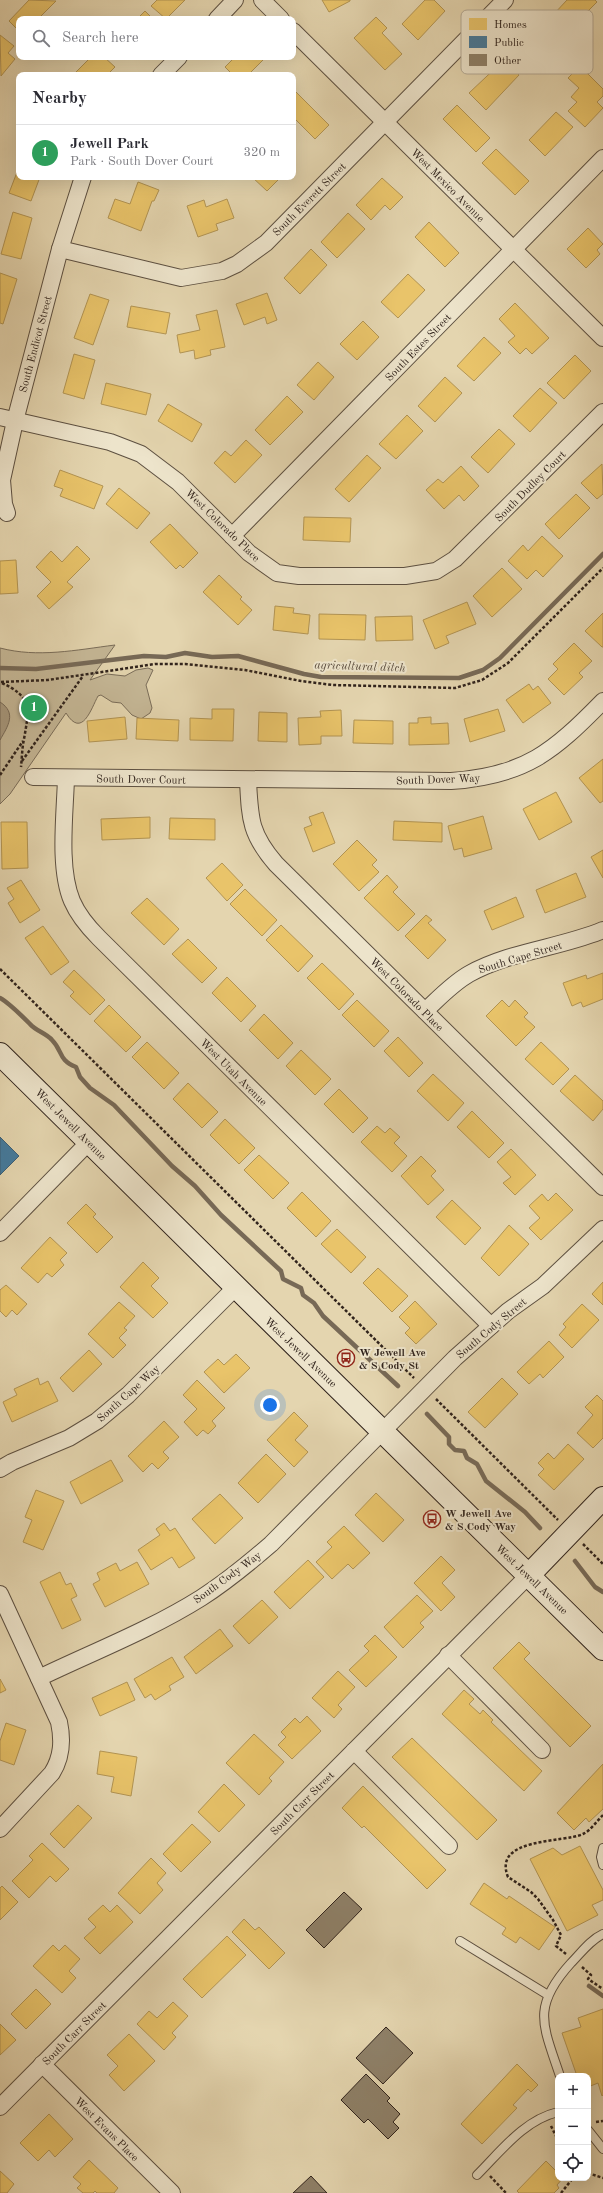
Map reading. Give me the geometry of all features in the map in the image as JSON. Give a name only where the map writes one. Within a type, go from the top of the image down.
[{"type":"main road","name":"West Jewell Avenue","points":[[0,1054],[235,1288],[603,1649]]},
{"type":"main road","name":"South Carr Street","points":[[528,1576],[603,1498]]},
{"type":"street","points":[[220,16],[236,0]]},
{"type":"street","points":[[262,0],[278,16]]},
{"type":"street","name":"South Everett Street","points":[[495,10],[505,0]]},
{"type":"street","name":"West Mexico Avenue","points":[[296,34],[603,338]]},
{"type":"street","name":"South Everett Street","points":[[60,249],[181,278],[222,271],[237,264],[266,242],[461,45]]},
{"type":"street","points":[[164,72],[176,60]]},
{"type":"street","name":"South Estes Street","points":[[232,536],[603,158]]},
{"type":"street","name":"South Endicot Street","points":[[7,513],[4,504],[2,480],[7,419],[82,180]]},
{"type":"street","name":"South Dudley Court","points":[[455,559],[603,412]]},
{"type":"street","name":"West Colorado Place","points":[[7,419],[110,442],[142,454],[178,482],[232,536],[264,565],[277,573],[288,575],[415,576],[436,570],[455,559]]},
{"type":"street","name":"South Dover Way","points":[[248,781],[451,781],[482,779],[520,768],[548,751],[603,702]]},
{"type":"street","name":"South Dover Court","points":[[33,777],[248,781]]},
{"type":"street","name":"West Utah Avenue","points":[[66,778],[65,875],[72,902],[83,920],[99,938],[491,1326]]},
{"type":"street","name":"West Colorado Place","points":[[248,781],[252,824],[267,854],[603,1187]]},
{"type":"street","name":"South Cape Street","points":[[425,1011],[459,981],[486,966],[560,945],[603,930]]},
{"type":"street","points":[[2,1228],[89,1142]]},
{"type":"street","name":"South Cody Street","points":[[382,1431],[424,1388],[491,1326],[543,1286],[603,1229]]},
{"type":"street","name":"South Cape Way","points":[[0,1469],[12,1462],[68,1438],[97,1421],[128,1395],[235,1288]]},
{"type":"street","name":"South Cody Way","points":[[39,1678],[168,1616],[217,1587],[271,1544],[382,1431]]},
{"type":"street","name":"South Carr Street","points":[[0,2107],[528,1576]]},
{"type":"street","points":[[0,1594],[59,1722],[62,1744],[57,1765],[48,1779],[0,1829]]},
{"type":"street","points":[[448,1655],[542,1750]]},
{"type":"street","points":[[354,1751],[449,1846]]},
{"type":"street","name":"West Evans Place","points":[[42,2064],[172,2193]]},
{"type":"lane","points":[[603,1848],[601,1857],[603,1865]]},
{"type":"lane","points":[[559,2073],[544,2023],[544,2012],[548,1995],[558,1977],[592,1941],[603,1934]]},
{"type":"lane","points":[[460,1941],[548,1995]]},
{"type":"lane","points":[[480,2172],[527,2126],[542,2117],[555,2113]]},
{"type":"lane","points":[[591,2134],[603,2149]]},
{"type":"path","points":[[0,682],[48,680],[84,676],[129,667],[155,664],[185,664],[245,670],[301,681],[333,685],[455,688],[482,680],[508,663],[603,568]]},
{"type":"path","points":[[21,763],[84,676]]},
{"type":"path","points":[[0,682],[20,694],[28,708],[28,722],[24,738],[20,774],[33,777]]},
{"type":"path","points":[[0,775],[24,738]]},
{"type":"path","points":[[0,969],[603,1564]]},
{"type":"path","points":[[603,1815],[584,1834],[560,1840],[524,1845],[512,1854],[506,1867],[508,1877],[531,1892],[553,1920],[561,1935],[556,1946],[591,1975],[588,1979],[603,1989]]},
{"type":"path","points":[[480,2172],[506,2193]]},
{"type":"path","points":[[591,2173],[603,2178]]},
{"type":"path","points":[[561,2193],[571,2181]]},
{"type":"shaded area","points":[[115,645],[90,680],[107,674],[125,676],[136,670],[148,668],[153,670],[146,685],[152,708],[150,713],[141,719],[132,715],[121,703],[112,702],[101,695],[98,696],[89,714],[81,722],[77,723],[72,720],[66,713],[10,794],[0,804],[0,648],[14,651],[43,653]]},
{"type":"shaded area","points":[[0,702],[5,706],[10,715],[6,730],[0,740]]},
{"type":"building: Homes","points":[[29,0],[56,1],[41,16],[16,16],[16,28],[9,21]]},
{"type":"building: Homes","points":[[157,0],[185,0],[169,16],[163,16],[151,6]]},
{"type":"building: Homes","points":[[322,0],[350,0],[350,1],[329,12]]},
{"type":"building: Homes","points":[[425,0],[434,0],[445,11],[418,40],[402,24]]},
{"type":"building: Homes","points":[[567,0],[595,0],[597,2],[589,10],[558,10]]},
{"type":"building: Homes","points":[[145,11],[150,16],[140,16]]},
{"type":"building: Homes","points":[[376,17],[387,28],[382,33],[402,54],[385,70],[354,38]]},
{"type":"building: Homes","points":[[0,35],[14,46],[8,53],[15,59],[1,76]]},
{"type":"building: Homes","points":[[88,60],[107,60],[115,67],[110,72],[76,72]]},
{"type":"building: Homes","points":[[232,60],[263,60],[251,72],[230,72],[225,67]]},
{"type":"building: Homes","points":[[489,74],[519,75],[486,110],[469,93]]},
{"type":"building: Homes","points":[[572,74],[588,74],[603,89],[603,96],[597,102],[603,108],[585,127],[568,111],[577,102],[571,97],[579,88],[568,78]]},
{"type":"building: Homes","points":[[296,92],[329,125],[315,139],[296,120]]},
{"type":"building: Homes","points":[[457,105],[490,138],[476,152],[443,119]]},
{"type":"building: Homes","points":[[556,112],[573,127],[545,156],[529,140]]},
{"type":"building: Homes","points":[[496,149],[529,181],[515,195],[482,163]]},
{"type":"building: Homes","points":[[16,175],[16,180],[39,180],[31,201],[9,193]]},
{"type":"building: Homes","points":[[382,178],[403,197],[390,210],[385,205],[371,220],[356,205]]},
{"type":"building: Homes","points":[[255,180],[278,180],[267,191]]},
{"type":"building: Homes","points":[[138,182],[159,190],[154,201],[152,201],[141,231],[108,218],[115,199],[130,204]]},
{"type":"building: Homes","points":[[227,199],[234,218],[216,224],[218,230],[198,237],[187,206],[204,200],[206,207]]},
{"type":"building: Homes","points":[[13,212],[32,218],[21,259],[1,254]]},
{"type":"building: Homes","points":[[348,213],[365,229],[337,258],[321,242]]},
{"type":"building: Homes","points":[[429,222],[459,253],[445,267],[415,237]]},
{"type":"building: Homes","points":[[588,228],[603,244],[597,250],[600,254],[586,268],[567,249]]},
{"type":"building: Homes","points":[[311,249],[327,265],[300,294],[284,278]]},
{"type":"building: Homes","points":[[0,273],[17,279],[3,324],[0,323]]},
{"type":"building: Homes","points":[[408,274],[425,290],[398,318],[381,302]]},
{"type":"building: Homes","points":[[267,293],[277,320],[267,324],[265,317],[244,325],[236,304]]},
{"type":"building: Homes","points":[[90,294],[109,300],[93,345],[74,338]]},
{"type":"building: Homes","points":[[515,303],[549,338],[532,354],[526,348],[520,354],[508,342],[515,336],[499,319]]},
{"type":"building: Homes","points":[[131,306],[170,313],[166,334],[127,327]]},
{"type":"building: Homes","points":[[217,310],[225,347],[210,350],[211,355],[195,359],[194,350],[180,353],[177,335],[200,330],[196,315]]},
{"type":"building: Homes","points":[[363,321],[379,337],[357,360],[340,344]]},
{"type":"building: Homes","points":[[484,337],[501,353],[474,381],[457,366]]},
{"type":"building: Homes","points":[[74,354],[95,360],[84,399],[63,393]]},
{"type":"building: Homes","points":[[575,355],[591,371],[564,399],[547,383]]},
{"type":"building: Homes","points":[[318,362],[334,377],[314,400],[297,385]]},
{"type":"building: Homes","points":[[445,377],[462,393],[435,422],[418,406]]},
{"type":"building: Homes","points":[[106,383],[151,394],[146,415],[101,404]]},
{"type":"building: Homes","points":[[540,388],[557,403],[530,432],[513,416]]},
{"type":"building: Homes","points":[[287,396],[303,412],[270,445],[255,430]]},
{"type":"building: Homes","points":[[168,404],[202,424],[192,442],[158,421]]},
{"type":"building: Homes","points":[[407,415],[423,431],[396,459],[379,444]]},
{"type":"building: Homes","points":[[499,429],[515,444],[488,473],[471,457]]},
{"type":"building: Homes","points":[[246,440],[262,455],[235,483],[214,463],[225,451],[231,456]]},
{"type":"building: Homes","points":[[367,455],[381,468],[349,502],[335,489]]},
{"type":"building: Homes","points":[[602,464],[603,494],[597,499],[581,483]]},
{"type":"building: Homes","points":[[461,466],[479,486],[464,501],[459,495],[444,509],[426,490],[438,479],[443,483]]},
{"type":"building: Homes","points":[[60,470],[103,486],[94,509],[60,496],[63,489],[54,486]]},
{"type":"building: Homes","points":[[119,488],[150,513],[137,529],[106,504]]},
{"type":"building: Homes","points":[[576,494],[590,508],[559,539],[545,524]]},
{"type":"building: Homes","points":[[304,517],[351,518],[350,542],[303,540]]},
{"type":"building: Homes","points":[[170,524],[198,553],[183,568],[180,565],[176,569],[150,542]]},
{"type":"building: Homes","points":[[542,536],[563,556],[543,577],[536,570],[527,579],[508,561],[523,545],[528,551]]},
{"type":"building: Homes","points":[[77,546],[90,559],[67,582],[73,587],[49,609],[37,596],[51,582],[36,567],[51,551],[62,562]]},
{"type":"building: Homes","points":[[16,560],[18,593],[0,594],[0,561]]},
{"type":"building: Homes","points":[[502,568],[522,589],[492,617],[473,596]]},
{"type":"building: Homes","points":[[219,575],[242,597],[240,599],[252,610],[238,625],[203,592]]},
{"type":"building: Homes","points":[[467,602],[476,624],[446,636],[449,643],[435,649],[423,620]]},
{"type":"building: Homes","points":[[275,606],[294,608],[293,613],[310,615],[308,634],[273,630]]},
{"type":"building: Homes","points":[[603,613],[603,647],[602,647],[585,631]]},
{"type":"building: Homes","points":[[319,614],[366,615],[365,640],[319,639]]},
{"type":"building: Homes","points":[[412,616],[413,640],[376,641],[375,617]]},
{"type":"building: Homes","points":[[574,643],[592,661],[579,673],[583,677],[564,695],[548,679],[558,669],[553,664]]},
{"type":"building: Homes","points":[[529,684],[533,690],[538,686],[551,703],[523,723],[506,700]]},
{"type":"building: Homes","points":[[212,709],[234,709],[233,741],[190,740],[190,718],[212,719]]},
{"type":"building: Homes","points":[[498,709],[505,731],[470,742],[464,719]]},
{"type":"building: Homes","points":[[341,710],[342,736],[321,736],[321,744],[299,745],[298,718],[321,717],[320,711]]},
{"type":"building: Homes","points":[[259,712],[287,713],[287,742],[258,741]]},
{"type":"building: Homes","points":[[125,717],[127,739],[89,742],[87,721]]},
{"type":"building: Homes","points":[[431,717],[431,724],[448,723],[449,744],[409,745],[409,723],[418,723],[418,718]]},
{"type":"building: Homes","points":[[137,718],[179,720],[178,741],[136,739]]},
{"type":"building: Homes","points":[[354,720],[393,721],[393,744],[353,743]]},
{"type":"building: Homes","points":[[603,759],[603,801],[600,803],[579,778]]},
{"type":"building: Homes","points":[[556,792],[572,822],[539,840],[523,809]]},
{"type":"building: Homes","points":[[323,812],[335,843],[313,852],[304,828],[312,825],[309,817]]},
{"type":"building: Homes","points":[[483,816],[492,849],[464,857],[462,848],[454,850],[448,826]]},
{"type":"building: Homes","points":[[150,817],[150,838],[102,840],[101,819]]},
{"type":"building: Homes","points":[[170,818],[215,819],[215,840],[169,839]]},
{"type":"building: Homes","points":[[394,821],[442,823],[442,842],[393,840]]},
{"type":"building: Homes","points":[[1,822],[27,822],[28,868],[2,869]]},
{"type":"building: Homes","points":[[357,840],[377,860],[372,865],[379,872],[359,891],[333,864]]},
{"type":"building: Homes","points":[[603,850],[603,878],[591,857]]},
{"type":"building: Homes","points":[[222,863],[243,885],[227,901],[206,878]]},
{"type":"building: Homes","points":[[576,873],[586,897],[545,913],[536,890]]},
{"type":"building: Homes","points":[[387,875],[398,887],[393,892],[415,914],[398,931],[364,898]]},
{"type":"building: Homes","points":[[21,880],[40,910],[20,923],[8,903],[14,899],[7,888]]},
{"type":"building: Homes","points":[[245,889],[277,920],[262,936],[230,904]]},
{"type":"building: Homes","points":[[516,897],[524,917],[492,930],[484,911]]},
{"type":"building: Homes","points":[[147,898],[179,929],[164,945],[131,913]]},
{"type":"building: Homes","points":[[426,915],[432,920],[428,923],[446,940],[428,959],[405,936]]},
{"type":"building: Homes","points":[[281,925],[313,956],[298,972],[266,940]]},
{"type":"building: Homes","points":[[43,926],[69,962],[51,975],[25,938]]},
{"type":"building: Homes","points":[[188,939],[217,968],[202,983],[172,954]]},
{"type":"building: Homes","points":[[322,963],[354,994],[339,1010],[307,978]]},
{"type":"building: Homes","points":[[74,970],[105,1000],[90,1015],[70,996],[74,992],[63,982]]},
{"type":"building: Homes","points":[[603,973],[603,999],[583,1007],[581,1002],[572,1006],[563,983],[586,975],[587,979]]},
{"type":"building: Homes","points":[[227,977],[256,1006],[241,1022],[212,993]]},
{"type":"building: Homes","points":[[357,1000],[389,1031],[374,1047],[342,1015]]},
{"type":"building: Homes","points":[[502,1000],[509,1007],[515,1000],[528,1013],[524,1017],[535,1027],[516,1046],[486,1016]]},
{"type":"building: Homes","points":[[109,1005],[141,1037],[126,1052],[94,1021]]},
{"type":"building: Homes","points":[[264,1014],[293,1043],[278,1059],[249,1030]]},
{"type":"building: Homes","points":[[398,1037],[423,1063],[409,1077],[384,1051]]},
{"type":"building: Homes","points":[[147,1042],[179,1073],[164,1089],[132,1057]]},
{"type":"building: Homes","points":[[541,1042],[569,1069],[553,1085],[525,1059]]},
{"type":"building: Homes","points":[[301,1050],[331,1079],[315,1095],[286,1066]]},
{"type":"building: Homes","points":[[433,1074],[464,1103],[448,1121],[417,1091]]},
{"type":"building: Homes","points":[[575,1075],[603,1101],[603,1109],[593,1121],[560,1091]]},
{"type":"building: Homes","points":[[188,1083],[218,1112],[202,1128],[173,1099]]},
{"type":"building: Homes","points":[[339,1089],[368,1118],[353,1133],[324,1104]]},
{"type":"building: Homes","points":[[472,1111],[504,1143],[489,1158],[457,1127]]},
{"type":"building: Homes","points":[[225,1119],[255,1148],[239,1164],[210,1135]]},
{"type":"building: Homes","points":[[377,1126],[385,1133],[390,1128],[400,1137],[394,1143],[407,1156],[392,1172],[361,1142]]},
{"type":"building: Homes","points":[[511,1149],[536,1175],[515,1195],[503,1183],[511,1177],[497,1162]]},
{"type":"building: Homes","points":[[259,1155],[289,1183],[273,1199],[244,1170]]},
{"type":"building: Homes","points":[[421,1156],[436,1171],[431,1176],[444,1190],[428,1205],[401,1176]]},
{"type":"building: Homes","points":[[302,1192],[331,1221],[316,1237],[287,1208]]},
{"type":"building: Homes","points":[[556,1193],[573,1210],[541,1240],[529,1228],[540,1218],[529,1206],[542,1194],[548,1201]]},
{"type":"building: Homes","points":[[452,1200],[481,1228],[465,1245],[436,1217]]},
{"type":"building: Homes","points":[[86,1204],[96,1214],[93,1217],[113,1237],[97,1253],[67,1223]]},
{"type":"building: Homes","points":[[509,1225],[529,1244],[499,1276],[481,1258]]},
{"type":"building: Homes","points":[[337,1229],[366,1257],[351,1273],[321,1244]]},
{"type":"building: Homes","points":[[50,1237],[67,1253],[60,1260],[64,1265],[52,1277],[47,1273],[38,1283],[21,1268]]},
{"type":"building: Homes","points":[[143,1262],[159,1278],[151,1286],[168,1303],[153,1318],[120,1287]]},
{"type":"building: Homes","points":[[378,1268],[408,1296],[392,1312],[363,1283]]},
{"type":"building: Homes","points":[[603,1282],[603,1305],[592,1294]]},
{"type":"building: Homes","points":[[6,1285],[27,1304],[17,1315],[12,1310],[6,1317],[0,1311],[0,1290]]},
{"type":"building: Homes","points":[[415,1301],[437,1324],[416,1344],[405,1333],[410,1328],[399,1317]]},
{"type":"building: Homes","points":[[119,1302],[135,1316],[124,1328],[127,1330],[119,1338],[126,1345],[113,1358],[88,1334]]},
{"type":"building: Homes","points":[[582,1304],[599,1320],[572,1348],[559,1335],[566,1327],[563,1324]]},
{"type":"building: Homes","points":[[549,1341],[564,1357],[543,1378],[540,1374],[529,1384],[517,1372]]},
{"type":"building: Homes","points":[[89,1350],[102,1364],[73,1392],[60,1378]]},
{"type":"building: Homes","points":[[236,1354],[250,1368],[224,1393],[204,1372],[218,1359],[224,1365]]},
{"type":"building: Homes","points":[[38,1378],[40,1385],[48,1381],[58,1401],[12,1422],[3,1402],[17,1395],[14,1389]]},
{"type":"building: Homes","points":[[502,1378],[518,1394],[485,1428],[468,1412]]},
{"type":"building: Homes","points":[[197,1380],[225,1408],[212,1421],[216,1426],[208,1434],[203,1430],[197,1436],[184,1422],[197,1409],[183,1395]]},
{"type":"building: Homes","points":[[597,1395],[603,1401],[603,1438],[593,1448],[577,1433],[593,1415],[585,1407]]},
{"type":"building: Homes","points":[[294,1412],[308,1426],[295,1440],[308,1452],[294,1467],[267,1440]]},
{"type":"building: Homes","points":[[164,1421],[179,1437],[163,1452],[169,1458],[158,1469],[152,1463],[143,1472],[128,1456]]},
{"type":"building: Homes","points":[[568,1444],[584,1459],[554,1490],[538,1475],[544,1469],[538,1463],[548,1453],[554,1459]]},
{"type":"building: Homes","points":[[266,1454],[286,1474],[258,1503],[238,1483]]},
{"type":"building: Homes","points":[[111,1460],[123,1481],[81,1504],[70,1482]]},
{"type":"building: Homes","points":[[36,1490],[64,1501],[43,1550],[23,1542],[32,1520],[25,1517]]},
{"type":"building: Homes","points":[[376,1493],[404,1520],[383,1542],[355,1515]]},
{"type":"building: Homes","points":[[220,1494],[243,1518],[215,1544],[192,1519]]},
{"type":"building: Homes","points":[[164,1523],[170,1531],[175,1528],[195,1558],[179,1568],[172,1557],[151,1570],[138,1550],[160,1535],[156,1529]]},
{"type":"building: Homes","points":[[344,1526],[370,1553],[353,1569],[348,1564],[332,1579],[316,1562],[332,1547],[327,1542]]},
{"type":"building: Homes","points":[[441,1556],[455,1570],[442,1583],[455,1597],[441,1611],[414,1583]]},
{"type":"building: Homes","points":[[308,1560],[324,1577],[290,1609],[274,1592]]},
{"type":"building: Homes","points":[[137,1562],[149,1584],[105,1607],[93,1584],[100,1580],[97,1573],[116,1563],[120,1571]]},
{"type":"building: Homes","points":[[60,1572],[66,1585],[71,1583],[77,1596],[71,1599],[81,1620],[62,1629],[40,1582]]},
{"type":"building: Homes","points":[[417,1595],[433,1611],[420,1623],[424,1627],[403,1648],[384,1627]]},
{"type":"building: Homes","points":[[262,1600],[278,1617],[249,1644],[233,1626]]},
{"type":"building: Homes","points":[[220,1629],[233,1646],[196,1674],[184,1657]]},
{"type":"building: Homes","points":[[375,1635],[397,1657],[366,1687],[349,1670],[369,1651],[364,1646]]},
{"type":"building: Homes","points":[[519,1642],[530,1653],[524,1659],[591,1726],[570,1747],[493,1668]]},
{"type":"building: Homes","points":[[172,1657],[184,1677],[169,1686],[171,1690],[155,1700],[151,1694],[145,1698],[134,1679]]},
{"type":"building: Homes","points":[[338,1671],[355,1687],[338,1705],[342,1709],[334,1718],[312,1698]]},
{"type":"building: Homes","points":[[0,1679],[6,1690],[0,1693]]},
{"type":"building: Homes","points":[[127,1682],[135,1700],[100,1716],[92,1698]]},
{"type":"building: Homes","points":[[464,1690],[474,1699],[469,1704],[480,1714],[483,1710],[493,1720],[491,1722],[542,1771],[524,1791],[442,1714]]},
{"type":"building: Homes","points":[[307,1716],[321,1731],[292,1759],[278,1745],[286,1737],[281,1732],[295,1718],[300,1723]]},
{"type":"building: Homes","points":[[6,1723],[26,1730],[14,1765],[0,1760],[0,1741]]},
{"type":"building: Homes","points":[[254,1734],[284,1762],[269,1778],[272,1781],[259,1795],[226,1763]]},
{"type":"building: Homes","points":[[412,1738],[497,1820],[477,1840],[392,1757]]},
{"type":"building: Homes","points":[[100,1751],[137,1757],[131,1796],[111,1792],[114,1777],[97,1774]]},
{"type":"building: Homes","points":[[603,1764],[603,1809],[589,1822],[586,1818],[574,1830],[557,1813]]},
{"type":"building: Homes","points":[[224,1784],[245,1805],[219,1832],[198,1812]]},
{"type":"building: Homes","points":[[363,1786],[446,1870],[427,1889],[364,1826],[362,1828],[342,1808]]},
{"type":"building: Homes","points":[[78,1805],[92,1818],[64,1848],[50,1834]]},
{"type":"building: Homes","points":[[192,1824],[211,1842],[181,1872],[163,1854]]},
{"type":"building: Homes","points":[[42,1843],[69,1869],[56,1882],[50,1876],[29,1898],[12,1881],[33,1860],[29,1856]]},
{"type":"building: Homes","points":[[580,1846],[603,1890],[603,1900],[592,1905],[598,1915],[567,1931],[530,1859],[553,1848],[562,1855]]},
{"type":"building: Homes","points":[[151,1858],[166,1873],[157,1883],[163,1890],[140,1914],[118,1893]]},
{"type":"building: Homes","points":[[484,1883],[507,1899],[509,1896],[555,1927],[539,1950],[520,1937],[516,1943],[502,1934],[506,1928],[470,1904]]},
{"type":"building: Homes","points":[[2,1886],[18,1902],[0,1920],[0,1888]]},
{"type":"building: Homes","points":[[103,1905],[110,1912],[117,1905],[133,1922],[100,1954],[84,1938],[96,1927],[88,1919]]},
{"type":"building: Homes","points":[[244,1919],[255,1930],[259,1927],[285,1953],[269,1969],[232,1932]]},
{"type":"building: Homes","points":[[227,1936],[246,1955],[202,1998],[183,1979]]},
{"type":"building: Homes","points":[[53,1945],[59,1951],[65,1945],[80,1959],[69,1971],[76,1978],[62,1993],[33,1966]]},
{"type":"building: Homes","points":[[36,1989],[51,2004],[26,2029],[11,2014]]},
{"type":"building: Homes","points":[[173,2002],[188,2016],[172,2033],[176,2037],[164,2050],[137,2024],[149,2011],[157,2018]]},
{"type":"building: Homes","points":[[603,2009],[602,2096],[598,2083],[591,2086],[591,2073],[576,2073],[562,2033],[581,2027],[578,2018]]},
{"type":"building: Homes","points":[[0,2024],[16,2040],[0,2055]]},
{"type":"building: Homes","points":[[129,2034],[155,2061],[124,2091],[109,2075],[118,2066],[107,2055]]},
{"type":"building: Homes","points":[[517,2064],[538,2085],[531,2092],[528,2089],[513,2105],[517,2108],[482,2144],[461,2124]]},
{"type":"building: Homes","points":[[49,2114],[73,2139],[55,2157],[49,2150],[38,2161],[20,2143]]},
{"type":"building: Homes","points":[[89,2160],[118,2188],[114,2193],[97,2193],[95,2191],[93,2193],[83,2193],[77,2188],[81,2184],[73,2177]]},
{"type":"building: Homes","points":[[546,2161],[555,2170],[555,2181],[560,2181],[557,2185],[559,2188],[554,2193],[519,2193],[517,2191]]},
{"type":"building: Homes","points":[[0,2171],[14,2184],[7,2193],[0,2193]]},
{"type":"building: Public","points":[[0,1137],[19,1156],[0,1175]]},
{"type":"building: Other","points":[[344,1892],[362,1909],[324,1948],[306,1930]]},
{"type":"building: Other","points":[[386,2027],[413,2053],[383,2084],[356,2058]]},
{"type":"building: Other","points":[[366,2074],[390,2098],[387,2101],[400,2114],[393,2122],[399,2128],[388,2139],[368,2119],[364,2123],[341,2100]]},
{"type":"building: Other","points":[[311,2176],[327,2193],[293,2193]]},
{"type":"waterway","name":"agricultural ditch","points":[[0,668],[36,669],[144,656],[166,657],[185,653],[212,657],[238,656],[304,674],[321,677],[459,678],[483,670],[500,658],[603,554]]},
{"type":"waterway","points":[[0,998],[11,1006],[32,1026],[50,1038],[63,1058],[76,1067],[80,1077],[90,1088],[114,1105],[172,1166],[195,1186],[221,1215],[281,1271],[283,1279],[301,1288],[303,1295],[314,1303],[323,1316],[398,1386]]},
{"type":"waterway","points":[[427,1414],[449,1437],[449,1444],[455,1450],[464,1451],[467,1458],[477,1464],[486,1481],[525,1512],[540,1528]]},
{"type":"waterway","points":[[575,1561],[595,1587],[603,1592]]},
{"type":"waterway","points":[[589,1986],[603,1996]]},
{"type":"place","name":"Jewell Park","points":[[34,708]]},
{"type":"place","name":"W Jewell Ave & S Cody St","points":[[346,1358]]},
{"type":"place","name":"W Jewell Ave & S Cody Way","points":[[432,1519]]}]
